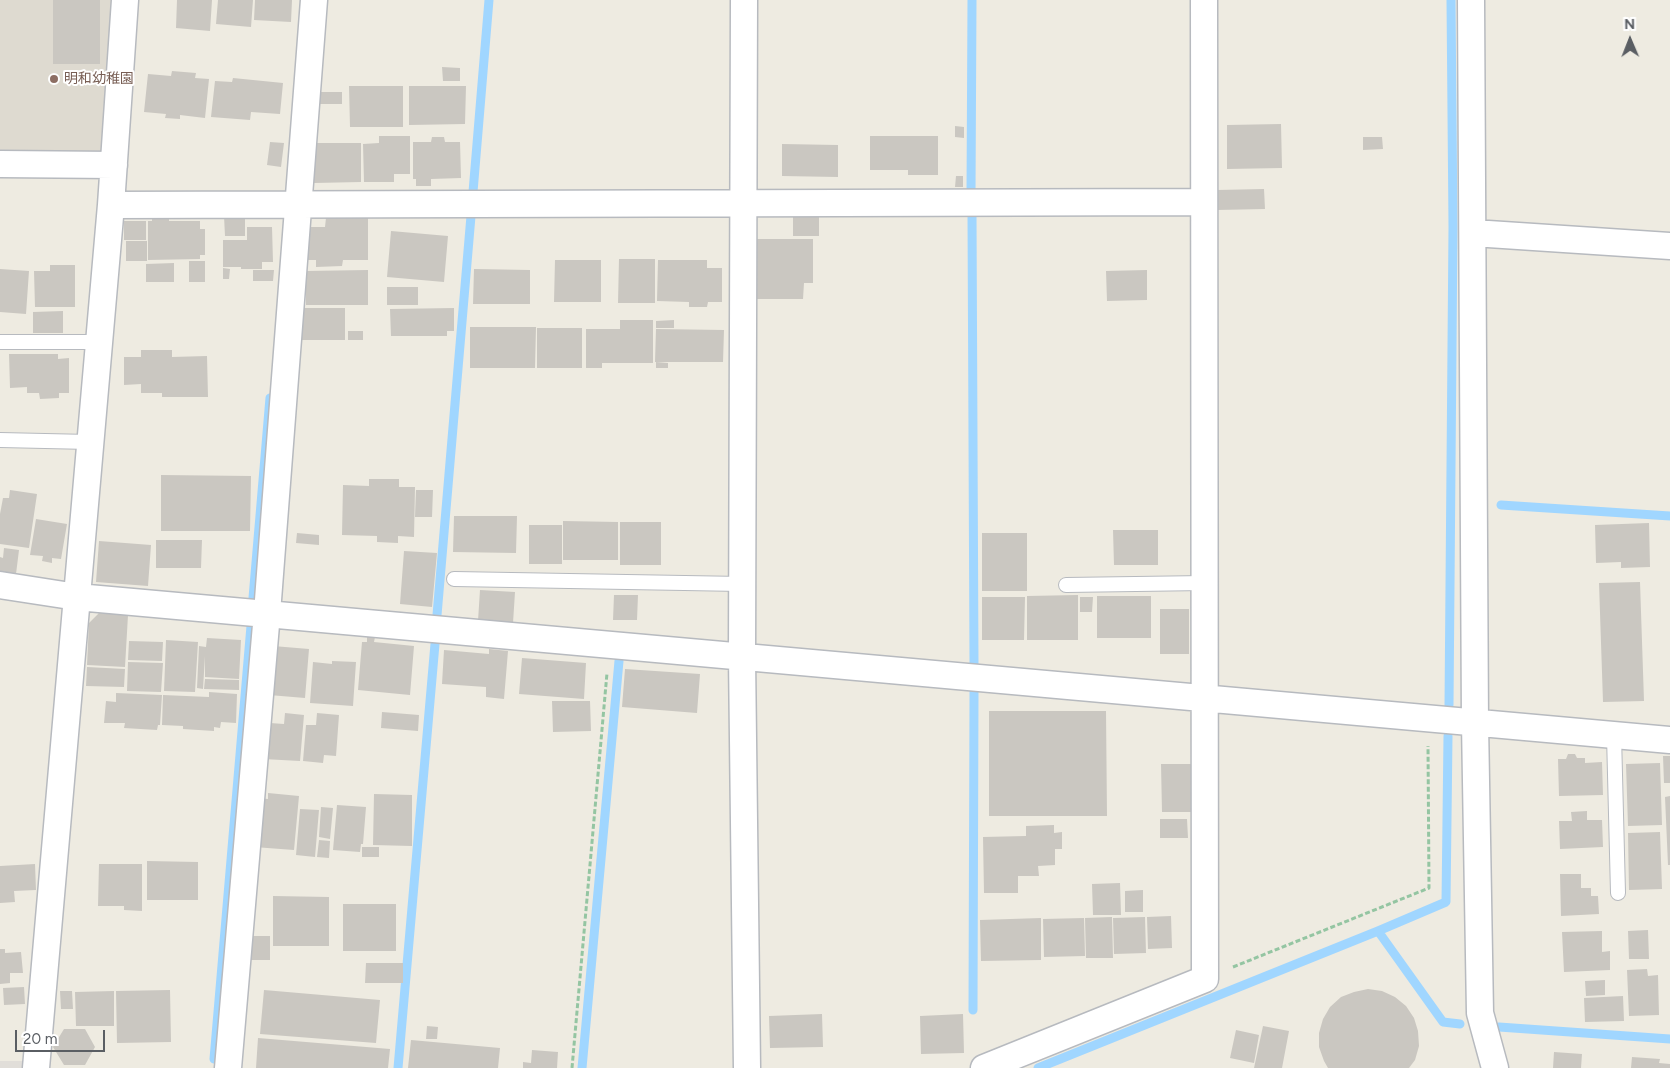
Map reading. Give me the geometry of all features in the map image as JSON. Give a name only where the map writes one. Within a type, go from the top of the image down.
[{"type":"street","points":[[36,1068],[111,205],[125,0]]},
{"type":"street","points":[[228,1068],[267,613],[314,0]]},
{"type":"street","points":[[744,0],[742,657],[746,1068]]},
{"type":"street","points":[[984,1068],[1205,979],[1204,0]]},
{"type":"street","points":[[1472,0],[1475,724],[1480,1013],[1495,1068]]},
{"type":"street","points":[[0,164],[114,165]]},
{"type":"street","points":[[111,205],[1204,202]]},
{"type":"street","points":[[1473,233],[1670,246]]},
{"type":"street","points":[[0,585],[77,597],[1670,740]]},
{"type":"lane","points":[[0,342],[99,342]]},
{"type":"lane","points":[[0,440],[90,442]]},
{"type":"lane","points":[[454,580],[742,584]]},
{"type":"lane","points":[[1066,585],[1205,583]]},
{"type":"lane","points":[[1614,736],[1618,893]]},
{"type":"path","points":[[572,1068],[609,645]]},
{"type":"path","points":[[1205,979],[1429,888],[1428,719]]},
{"type":"shaded area","name":"明和幼稚園","points":[[0,0],[114,0],[102,160],[0,159]]},
{"type":"shaded area","points":[[0,1061],[24,1061],[23,1068],[0,1068]]},
{"type":"building","points":[[53,0],[100,0],[100,64],[53,64]]},
{"type":"building","points":[[177,0],[212,0],[210,31],[176,28]]},
{"type":"building","points":[[218,0],[253,0],[251,27],[216,24]]},
{"type":"building","points":[[255,0],[292,0],[291,22],[254,20]]},
{"type":"building","points":[[442,67],[460,68],[460,81],[443,81]]},
{"type":"building","points":[[172,71],[196,73],[195,78],[209,79],[205,118],[180,115],[180,119],[165,118],[166,114],[144,112],[148,74],[171,76]]},
{"type":"building","points":[[233,78],[283,83],[280,114],[251,112],[250,120],[211,117],[215,81],[232,82]]},
{"type":"building","points":[[349,86],[403,86],[403,127],[350,127]]},
{"type":"building","points":[[409,86],[466,86],[465,124],[409,125]]},
{"type":"building","points":[[316,92],[342,92],[342,104],[316,104]]},
{"type":"building","points":[[1281,124],[1282,168],[1227,169],[1227,125]]},
{"type":"building","points":[[955,126],[964,127],[964,138],[955,137]]},
{"type":"building","points":[[379,136],[410,136],[410,174],[394,174],[394,182],[364,182],[363,144],[379,143]]},
{"type":"building","points":[[870,136],[938,136],[938,175],[908,175],[908,170],[870,170]]},
{"type":"building","points":[[432,137],[444,137],[445,142],[460,142],[461,178],[431,179],[431,186],[416,186],[416,179],[413,179],[413,142],[431,142]]},
{"type":"building","points":[[1363,137],[1382,137],[1383,149],[1363,150]]},
{"type":"building","points":[[270,142],[284,143],[281,167],[267,165]]},
{"type":"building","points":[[314,143],[361,143],[361,182],[314,183]]},
{"type":"building","points":[[782,144],[838,145],[838,177],[782,176]]},
{"type":"building","points":[[956,176],[963,176],[963,187],[955,187]]},
{"type":"building","points":[[1264,189],[1265,209],[1217,210],[1217,190]]},
{"type":"building","points":[[793,214],[819,214],[819,236],[793,236]]},
{"type":"building","points":[[152,216],[169,216],[169,221],[200,221],[200,229],[205,229],[205,255],[200,255],[200,259],[148,260],[148,221],[152,221]]},
{"type":"building","points":[[224,216],[245,216],[245,236],[225,236]]},
{"type":"building","points":[[326,218],[368,218],[368,260],[343,260],[342,266],[316,267],[316,260],[308,260],[307,227],[325,227]]},
{"type":"building","points":[[124,221],[146,221],[146,240],[124,240]]},
{"type":"building","points":[[247,227],[272,227],[273,262],[262,262],[262,269],[223,267],[223,240],[247,240]]},
{"type":"building","points":[[391,231],[448,236],[444,282],[387,277]]},
{"type":"building","points":[[756,239],[813,239],[813,283],[804,283],[803,299],[755,299]]},
{"type":"building","points":[[126,241],[147,241],[147,261],[126,261]]},
{"type":"building","points":[[619,259],[655,259],[655,303],[618,303]]},
{"type":"building","points":[[555,260],[601,260],[601,302],[554,302]]},
{"type":"building","points":[[658,260],[707,260],[707,268],[722,268],[722,302],[708,302],[707,307],[689,307],[689,302],[657,301]]},
{"type":"building","points":[[189,261],[205,261],[205,282],[189,282]]},
{"type":"building","points":[[174,263],[174,282],[146,282],[146,264]]},
{"type":"building","points":[[50,265],[75,265],[75,307],[35,307],[34,271],[50,271]]},
{"type":"building","points":[[223,268],[230,269],[229,279],[223,279]]},
{"type":"building","points":[[0,269],[29,271],[26,314],[0,312]]},
{"type":"building","points":[[474,269],[530,270],[530,304],[473,304]]},
{"type":"building","points":[[253,270],[274,270],[273,281],[253,281]]},
{"type":"building","points":[[368,270],[368,305],[306,305],[306,271]]},
{"type":"building","points":[[1147,270],[1147,300],[1107,301],[1106,271]]},
{"type":"building","points":[[387,287],[418,287],[418,305],[387,305]]},
{"type":"building","points":[[300,308],[345,308],[345,340],[300,340]]},
{"type":"building","points":[[454,308],[454,331],[447,331],[447,336],[391,336],[390,309]]},
{"type":"building","points":[[63,311],[63,333],[33,333],[33,312]]},
{"type":"building","points":[[620,320],[653,320],[653,363],[602,363],[602,368],[586,368],[586,329],[620,329]]},
{"type":"building","points":[[674,320],[674,328],[656,328],[656,321]]},
{"type":"building","points":[[470,327],[536,327],[535,368],[470,368]]},
{"type":"building","points":[[537,328],[582,328],[582,368],[537,368]]},
{"type":"building","points":[[656,329],[724,330],[723,362],[655,362]]},
{"type":"building","points":[[348,331],[363,331],[363,340],[348,340]]},
{"type":"building","points":[[141,350],[172,350],[172,357],[207,356],[208,397],[162,397],[162,393],[141,393],[141,384],[124,385],[124,357],[141,357]]},
{"type":"building","points":[[9,354],[58,354],[58,359],[69,358],[69,393],[59,393],[59,398],[40,399],[39,393],[27,393],[27,387],[10,388]]},
{"type":"building","points":[[656,362],[668,363],[668,368],[656,368]]},
{"type":"building","points":[[161,475],[251,476],[250,531],[161,531]]},
{"type":"building","points":[[369,479],[399,479],[399,487],[415,487],[414,537],[398,536],[398,543],[377,542],[377,536],[342,535],[343,485],[369,486]]},
{"type":"building","points":[[10,490],[37,494],[29,548],[0,544],[0,514],[3,498],[9,498]]},
{"type":"building","points":[[416,490],[433,490],[432,517],[415,517]]},
{"type":"building","points":[[454,516],[517,516],[516,553],[453,552]]},
{"type":"building","points":[[36,519],[67,524],[61,559],[52,558],[52,563],[42,561],[43,556],[30,555]]},
{"type":"building","points":[[563,521],[618,522],[618,560],[563,560]]},
{"type":"building","points":[[620,522],[661,522],[661,565],[620,565]]},
{"type":"building","points":[[1649,523],[1650,567],[1621,568],[1621,562],[1596,563],[1595,525]]},
{"type":"building","points":[[529,525],[562,525],[562,564],[529,564]]},
{"type":"building","points":[[1113,530],[1158,530],[1158,565],[1114,565]]},
{"type":"building","points":[[297,533],[319,535],[319,545],[296,543]]},
{"type":"building","points":[[982,533],[1027,533],[1027,591],[982,591]]},
{"type":"building","points":[[156,540],[202,540],[201,568],[156,568]]},
{"type":"building","points":[[99,541],[151,545],[148,586],[96,582]]},
{"type":"building","points":[[4,548],[19,550],[16,574],[0,571],[0,557],[3,558]]},
{"type":"building","points":[[404,551],[437,553],[432,607],[400,604]]},
{"type":"building","points":[[1640,582],[1644,701],[1603,702],[1599,583]]},
{"type":"building","points":[[480,590],[515,592],[513,623],[478,621]]},
{"type":"building","points":[[614,595],[638,595],[637,620],[613,620]]},
{"type":"building","points":[[1078,595],[1078,640],[1027,640],[1027,596]]},
{"type":"building","points":[[1097,596],[1151,596],[1151,638],[1097,638]]},
{"type":"building","points":[[982,597],[1025,597],[1024,640],[982,640]]},
{"type":"building","points":[[1080,597],[1093,597],[1092,612],[1080,612]]},
{"type":"building","points":[[1160,609],[1189,609],[1189,654],[1160,654]]},
{"type":"building","points":[[99,613],[128,615],[125,667],[87,665],[89,623]]},
{"type":"building","points":[[367,637],[375,637],[374,642],[414,646],[410,695],[358,690],[362,642],[367,642]]},
{"type":"building","points":[[207,638],[241,640],[239,679],[205,677],[205,656],[203,689],[197,688],[199,646],[206,647]]},
{"type":"building","points":[[166,640],[198,642],[195,692],[164,691]]},
{"type":"building","points":[[129,641],[163,642],[162,661],[128,660]]},
{"type":"building","points":[[273,646],[309,649],[305,698],[269,695]]},
{"type":"building","points":[[489,649],[508,651],[504,699],[486,697],[486,687],[442,684],[444,650],[489,654]]},
{"type":"building","points":[[522,658],[586,663],[584,699],[519,694]]},
{"type":"building","points":[[332,661],[356,662],[353,706],[310,703],[313,662],[332,664]]},
{"type":"building","points":[[128,662],[163,663],[161,692],[127,691]]},
{"type":"building","points":[[87,667],[125,669],[124,687],[86,686]]},
{"type":"building","points":[[625,669],[700,674],[697,713],[622,707]]},
{"type":"building","points":[[205,679],[239,680],[239,690],[204,689]]},
{"type":"building","points":[[209,692],[237,694],[236,723],[221,722],[220,728],[214,727],[214,731],[183,729],[183,726],[162,725],[163,695],[209,697]]},
{"type":"building","points":[[116,693],[162,695],[160,725],[158,725],[157,730],[124,728],[125,723],[104,723],[106,701],[116,702]]},
{"type":"building","points":[[552,701],[590,701],[591,731],[553,732]]},
{"type":"building","points":[[989,711],[1106,711],[1107,816],[989,816]]},
{"type":"building","points":[[382,712],[419,715],[418,731],[381,728]]},
{"type":"building","points":[[285,713],[304,715],[300,761],[263,759],[270,723],[284,724]]},
{"type":"building","points":[[317,713],[339,715],[336,756],[324,755],[323,763],[303,761],[306,725],[316,725]]},
{"type":"building","points":[[1568,754],[1575,754],[1577,758],[1585,758],[1585,763],[1602,762],[1603,795],[1559,796],[1558,759],[1566,759]]},
{"type":"building","points":[[1663,756],[1670,756],[1670,783],[1664,783]]},
{"type":"building","points":[[1660,763],[1662,825],[1628,826],[1626,764]]},
{"type":"building","points":[[1161,764],[1191,764],[1191,812],[1162,812]]},
{"type":"building","points":[[268,793],[299,796],[294,850],[254,847],[258,798],[268,799]]},
{"type":"building","points":[[374,794],[412,795],[412,846],[373,845]]},
{"type":"building","points":[[1670,796],[1670,865],[1668,865],[1665,797]]},
{"type":"building","points":[[337,805],[366,807],[363,844],[361,844],[360,852],[333,850]]},
{"type":"building","points":[[321,807],[333,808],[330,839],[319,837]]},
{"type":"building","points":[[300,809],[319,810],[315,857],[296,855]]},
{"type":"building","points":[[1587,811],[1587,820],[1602,820],[1603,847],[1560,849],[1559,821],[1572,821],[1571,812]]},
{"type":"building","points":[[1160,819],[1187,819],[1188,838],[1160,838]]},
{"type":"building","points":[[1054,825],[1054,833],[1062,832],[1062,849],[1055,849],[1055,865],[1038,866],[1039,876],[1018,876],[1018,893],[984,893],[983,837],[1026,836],[1026,826]]},
{"type":"building","points":[[1660,832],[1662,889],[1629,890],[1628,833]]},
{"type":"building","points":[[319,840],[330,841],[329,858],[317,857]]},
{"type":"building","points":[[362,847],[379,847],[379,857],[362,857]]},
{"type":"building","points":[[147,861],[198,862],[198,900],[147,900]]},
{"type":"building","points":[[35,864],[36,890],[14,891],[15,902],[0,903],[0,866]]},
{"type":"building","points":[[99,864],[142,864],[142,911],[124,910],[124,906],[98,906]]},
{"type":"building","points":[[1560,874],[1581,874],[1581,888],[1591,888],[1591,896],[1598,896],[1599,914],[1561,916]]},
{"type":"building","points":[[1120,883],[1121,915],[1093,915],[1092,884]]},
{"type":"building","points":[[1143,890],[1143,912],[1125,912],[1125,891]]},
{"type":"building","points":[[273,896],[329,897],[329,946],[273,946]]},
{"type":"building","points":[[343,904],[396,904],[396,951],[343,951]]},
{"type":"building","points":[[1171,916],[1172,948],[1148,949],[1147,917]]},
{"type":"building","points":[[1112,917],[1113,958],[1086,958],[1085,918]]},
{"type":"building","points":[[1145,917],[1146,953],[1114,954],[1113,918]]},
{"type":"building","points":[[1041,918],[1041,960],[981,961],[980,920]]},
{"type":"building","points":[[1084,918],[1085,956],[1044,957],[1043,919]]},
{"type":"building","points":[[1648,930],[1649,959],[1629,959],[1628,931]]},
{"type":"building","points":[[1602,931],[1602,952],[1610,951],[1610,970],[1564,972],[1562,932]]},
{"type":"building","points":[[248,936],[270,936],[270,960],[248,960]]},
{"type":"building","points":[[0,949],[5,949],[5,953],[21,952],[23,973],[10,973],[10,983],[0,984]]},
{"type":"building","points":[[366,963],[403,963],[403,983],[365,983]]},
{"type":"building","points":[[1647,969],[1648,976],[1658,975],[1659,1015],[1629,1016],[1627,970]]},
{"type":"building","points":[[1605,980],[1605,995],[1586,996],[1585,981]]},
{"type":"building","points":[[24,987],[25,1004],[4,1005],[3,988]]},
{"type":"building","points":[[1368,989],[1382,991],[1395,997],[1406,1006],[1414,1018],[1418,1031],[1419,1046],[1415,1060],[1409,1068],[1328,1068],[1324,1061],[1319,1047],[1319,1033],[1323,1019],[1330,1007],[1341,997]]},
{"type":"building","points":[[170,990],[171,1042],[117,1043],[116,991]]},
{"type":"building","points":[[264,990],[380,1000],[376,1043],[260,1034]]},
{"type":"building","points":[[60,991],[72,991],[73,1009],[61,1009]]},
{"type":"building","points":[[114,991],[114,1026],[76,1026],[75,992]]},
{"type":"building","points":[[1623,996],[1624,1021],[1585,1022],[1584,998]]},
{"type":"building","points":[[822,1014],[823,1047],[770,1048],[769,1016]]},
{"type":"building","points":[[963,1014],[964,1053],[921,1054],[920,1016]]},
{"type":"building","points":[[427,1026],[438,1027],[437,1039],[426,1039]]},
{"type":"building","points":[[1263,1026],[1289,1031],[1282,1068],[1254,1068]]},
{"type":"building","points":[[64,1029],[85,1029],[95,1047],[85,1065],[64,1065],[53,1047]]},
{"type":"building","points":[[1236,1030],[1259,1035],[1254,1063],[1230,1058]]},
{"type":"building","points":[[258,1038],[390,1049],[388,1068],[256,1068]]},
{"type":"building","points":[[411,1040],[500,1048],[498,1068],[408,1068]]},
{"type":"building","points":[[532,1050],[558,1052],[557,1068],[523,1068],[523,1062],[531,1063]]},
{"type":"building","points":[[1554,1052],[1582,1054],[1581,1068],[1553,1068]]},
{"type":"building","points":[[1632,1057],[1660,1059],[1659,1063],[1670,1064],[1670,1068],[1631,1068]]},
{"type":"waterway","points":[[473,192],[489,0]]},
{"type":"waterway","points":[[971,194],[972,0]]},
{"type":"waterway","points":[[1449,705],[1453,227],[1451,0]]},
{"type":"waterway","points":[[972,214],[974,664]]},
{"type":"waterway","points":[[437,615],[471,216]]},
{"type":"waterway","points":[[253,598],[270,398]]},
{"type":"waterway","points":[[1501,505],[1670,516]]},
{"type":"waterway","points":[[214,1059],[251,626]]},
{"type":"waterway","points":[[398,1068],[435,644]]},
{"type":"waterway","points":[[582,1068],[619,661]]},
{"type":"waterway","points":[[973,1010],[974,692]]},
{"type":"waterway","points":[[1038,1068],[1446,902],[1448,736]]},
{"type":"waterway","points":[[1378,931],[1443,1022],[1460,1024]]},
{"type":"waterway","points":[[1499,1027],[1670,1039]]},
{"type":"place","name":"明和幼稚園","points":[[54,79]]}]
